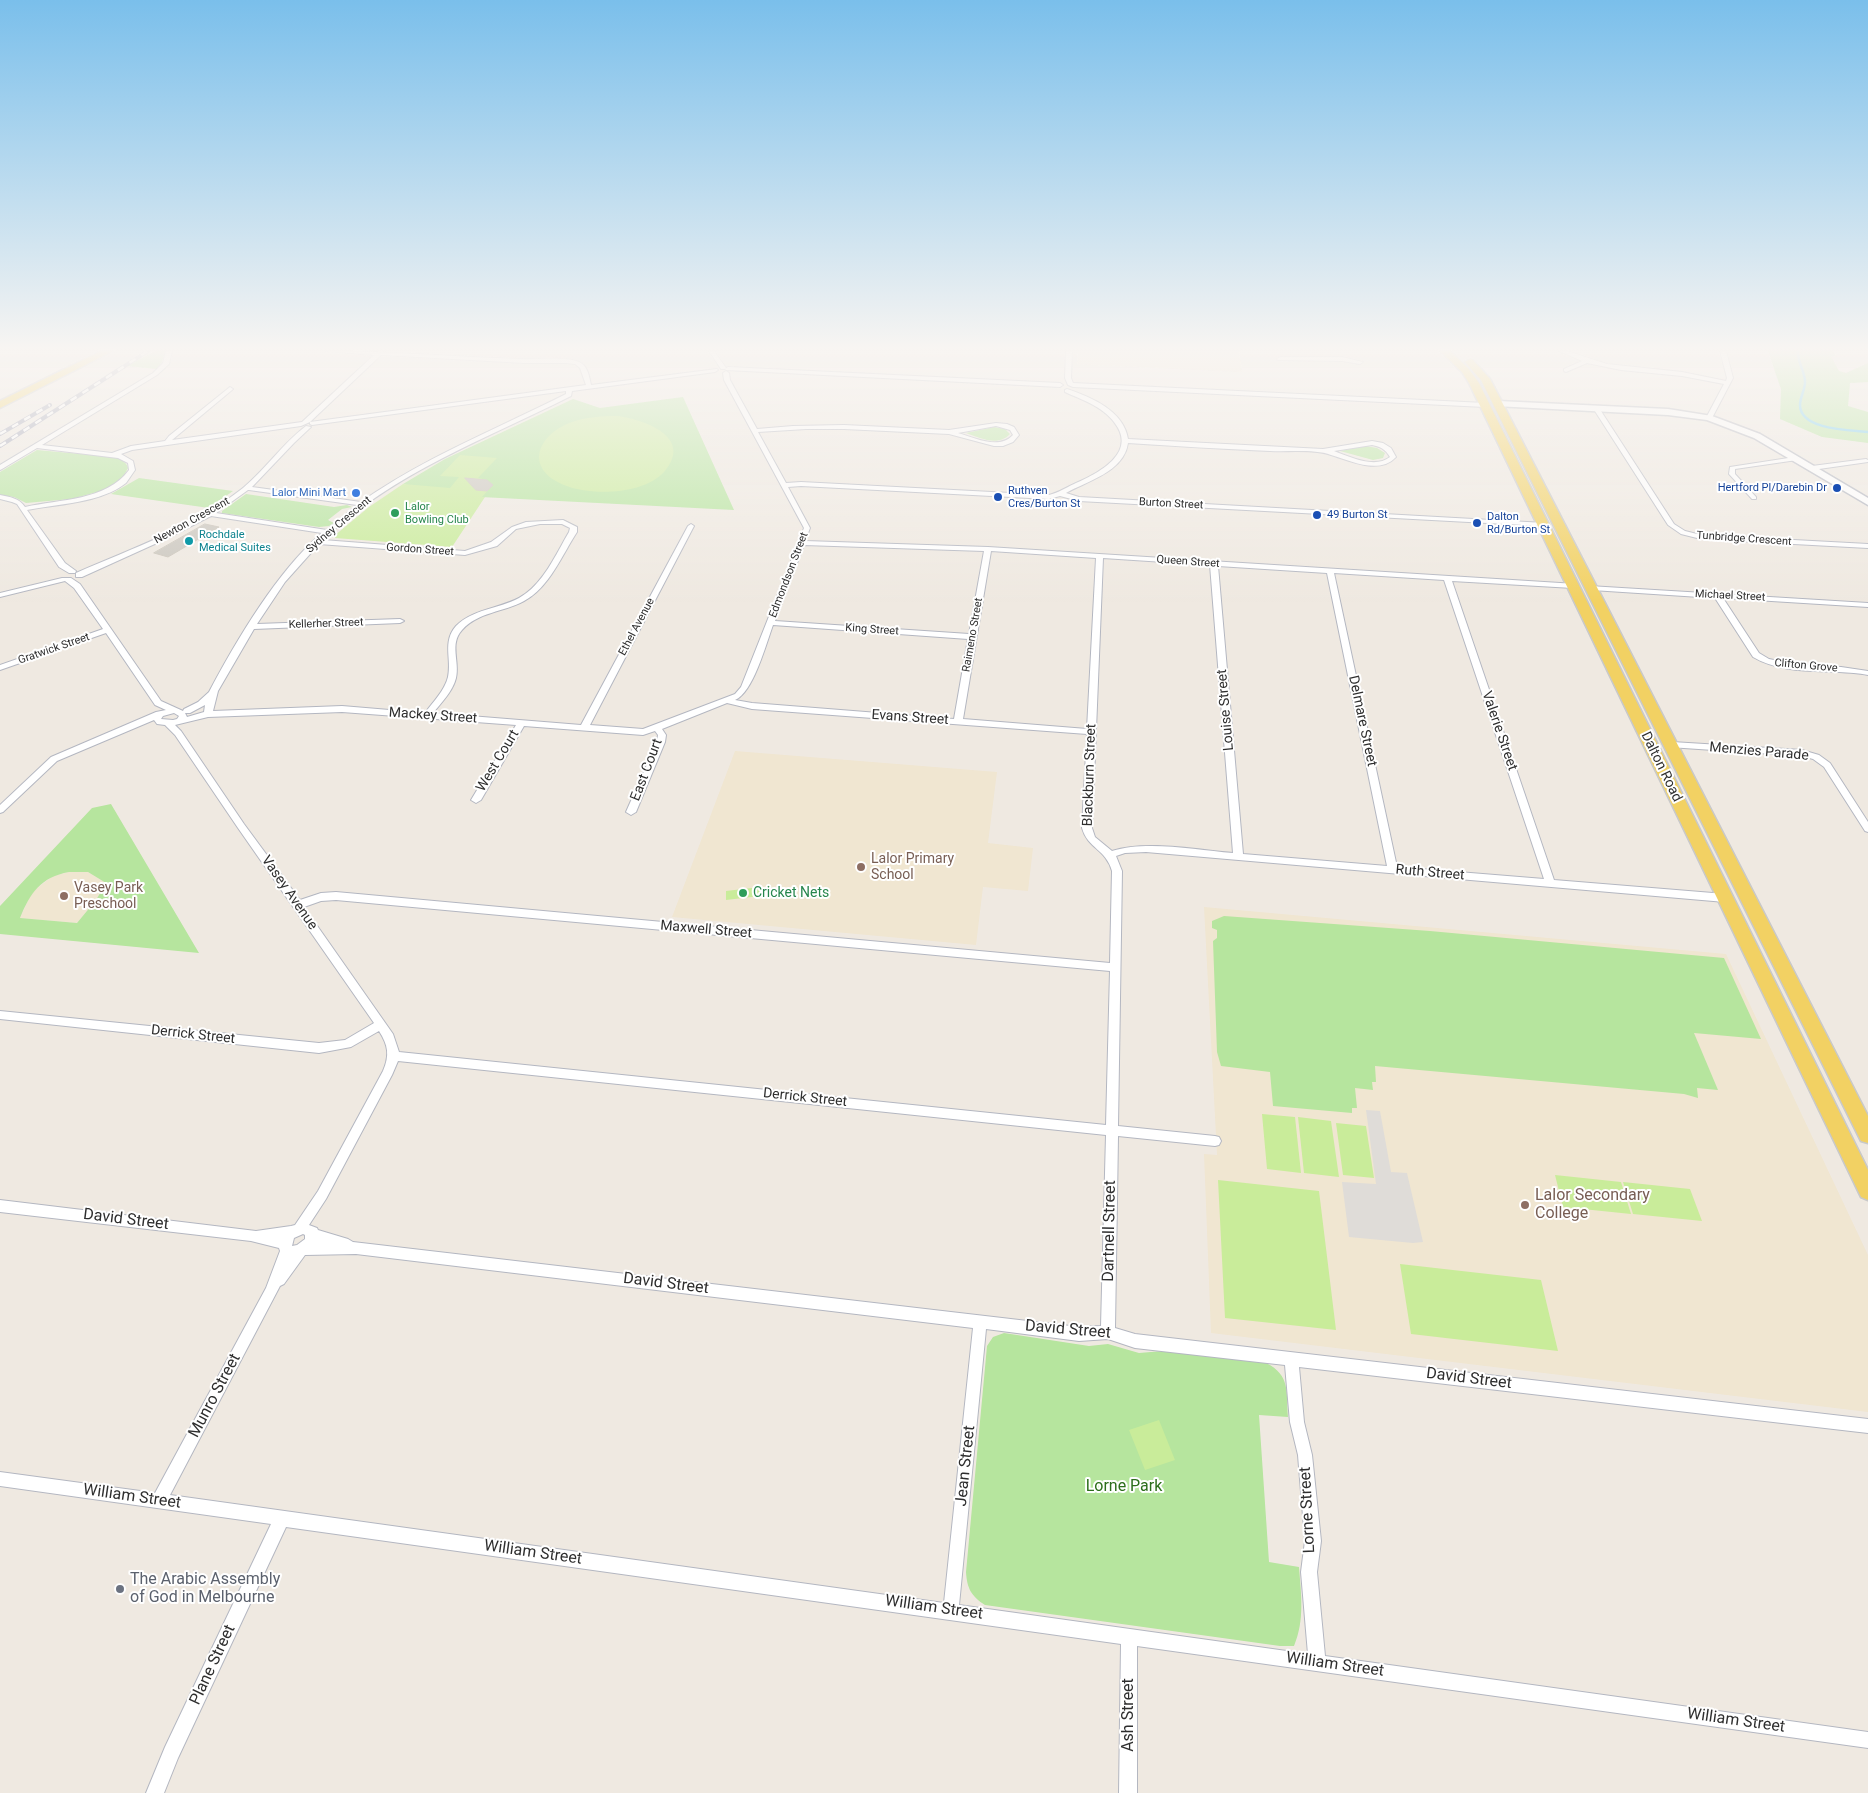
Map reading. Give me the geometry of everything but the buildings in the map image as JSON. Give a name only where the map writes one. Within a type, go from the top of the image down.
[{"type":"main road","name":"Dalton Road","points":[[1499,435],[1868,1191]]},
{"type":"main road","name":"Dalton Road","points":[[1514,435],[1868,1135]]},
{"type":"main road","name":"Burton Street","points":[[1542,524],[1560,525]]},
{"type":"main road","name":"Ruth Street","points":[[1725,898],[1750,900]]},
{"type":"street","points":[[0,468],[55,435]]},
{"type":"street","points":[[167,443],[174,435]]},
{"type":"street","points":[[113,455],[126,448],[229,435]]},
{"type":"street","name":"Newton Crescent","points":[[63,578],[76,576],[163,539],[211,514],[247,488],[297,435]]},
{"type":"street","name":"Sydney Crescent","points":[[208,714],[214,691],[252,627],[282,580],[317,542],[362,504],[421,466],[487,435]]},
{"type":"street","name":"Edmondson Street","points":[[657,728],[728,701],[743,691],[802,543],[807,528],[756,435]]},
{"type":"street","points":[[958,435],[990,444],[1008,442],[1016,435]]},
{"type":"street","points":[[1060,494],[1111,467],[1122,454],[1126,441],[1125,435]]},
{"type":"street","name":"Tunbridge Crescent","points":[[1613,435],[1671,524],[1678,531],[1701,538],[1868,546]]},
{"type":"street","points":[[1753,435],[1868,502]]},
{"type":"street","points":[[1126,441],[1326,451],[1370,464],[1386,462],[1393,457],[1386,448],[1365,443],[1326,451]]},
{"type":"street","points":[[23,508],[95,495],[125,480],[130,474],[132,465],[125,458],[113,455],[36,446]]},
{"type":"street","points":[[1754,498],[1732,474],[1732,468],[1795,458]]},
{"type":"street","points":[[1812,468],[1866,461]]},
{"type":"street","name":"Burton Street","points":[[784,485],[801,484],[1049,497],[1060,494],[1075,499],[1542,524]]},
{"type":"street","points":[[247,488],[362,504]]},
{"type":"street","points":[[0,497],[14,500],[23,508],[62,565],[76,576],[108,630],[158,703],[161,719]]},
{"type":"street","points":[[211,514],[329,532]]},
{"type":"street","name":"Gordon Street","points":[[317,542],[465,553],[494,544],[514,528],[526,524],[563,522],[574,527],[573,532],[530,594],[516,601],[480,613],[458,629],[450,646],[451,680],[428,715]]},
{"type":"street","name":"Ethel Avenue","points":[[584,728],[691,526]]},
{"type":"street","name":"Queen Street","points":[[802,543],[988,549],[1573,586]]},
{"type":"street","name":"Raimeno Street","points":[[958,721],[988,549]]},
{"type":"street","name":"Blackburn Street","points":[[1100,556],[1088,832],[1092,840],[1112,854]]},
{"type":"street","name":"Louise Street","points":[[1214,564],[1238,857]]},
{"type":"street","points":[[62,565],[63,578]]},
{"type":"street","name":"Delmare Street","points":[[1330,571],[1393,870]]},
{"type":"street","points":[[0,596],[76,576]]},
{"type":"street","name":"Valerie Street","points":[[1448,578],[1550,883]]},
{"type":"street","name":"Michael Street","points":[[1592,588],[1868,604]]},
{"type":"street","name":"Clifton Grove","points":[[1718,596],[1756,655],[1766,662],[1783,665],[1846,669],[1868,673]]},
{"type":"street","name":"Kellerher Street","points":[[252,627],[400,621]]},
{"type":"street","name":"King Street","points":[[770,623],[973,637]]},
{"type":"street","name":"Gratwick Street","points":[[0,668],[108,630]]},
{"type":"street","name":"Sydney Crescent","points":[[179,715],[201,704],[214,691]]},
{"type":"street","name":"Evans Street","points":[[728,701],[752,706],[1092,732]]},
{"type":"street","points":[[158,703],[179,715],[178,733]]},
{"type":"street","name":"Mackey Street","points":[[0,810],[54,759],[136,726],[179,715],[342,709],[637,732],[657,728]]},
{"type":"street","name":"Vasey Avenue","points":[[161,719],[178,733],[380,1025],[392,1044],[395,1056]]},
{"type":"street","name":"West Court","points":[[476,800],[521,723]]},
{"type":"street","name":"East Court","points":[[631,812],[661,742],[662,735],[657,728]]},
{"type":"street","name":"Menzies Parade","points":[[1672,745],[1802,753],[1816,757],[1827,765],[1868,829]]},
{"type":"street","name":"Ruth Street","points":[[1112,854],[1125,850],[1146,849],[1725,898]]},
{"type":"street","points":[[1112,854],[1117,871],[1112,1130]]},
{"type":"street","name":"Maxwell Street","points":[[297,905],[321,897],[343,897],[1116,968]]},
{"type":"street","name":"Derrick Street","points":[[0,1014],[319,1048],[346,1044],[380,1025]]},
{"type":"street","points":[[294,1249],[395,1056]]},
{"type":"street","name":"Derrick Street","points":[[395,1056],[1215,1141]]},
{"type":"street","name":"Dartnell Street","points":[[1108,1332],[1112,1130]]},
{"type":"street","name":"David Street","points":[[0,1206],[251,1235],[303,1231],[356,1248]]},
{"type":"street","points":[[294,1249],[311,1242],[303,1231]]},
{"type":"street","name":"David Street","points":[[251,1235],[294,1249],[356,1248],[1085,1335],[1108,1332],[1135,1341],[1868,1426]]},
{"type":"street","name":"Munro Street","points":[[159,1501],[294,1249]]},
{"type":"street","name":"Jean Street","points":[[952,1610],[980,1322]]},
{"type":"street","name":"Lorne Street","points":[[1291,1358],[1297,1425],[1305,1455],[1313,1541],[1309,1572],[1317,1662]]},
{"type":"street","name":"William Street","points":[[0,1479],[952,1610],[1868,1740]]},
{"type":"street","name":"Plane Street","points":[[155,1790],[282,1519]]},
{"type":"street","name":"Ash Street","points":[[1128,1793],[1129,1636]]},
{"type":"shaded area","name":"Lalor Primary School","points":[[735,751],[997,772],[988,843],[1033,848],[1028,891],[983,887],[976,945],[672,917]]},
{"type":"shaded area","name":"Vasey Park Preschool","points":[[69,872],[88,872],[106,883],[96,900],[77,923],[20,918],[32,892],[53,876]]},
{"type":"shaded area","name":"Lalor Secondary College","points":[[1204,907],[1726,954],[1868,1255],[1868,1412],[1211,1333],[1204,1154],[1217,1155]]},
{"type":"shaded area","points":[[1366,1110],[1380,1111],[1391,1172],[1407,1173],[1423,1242],[1413,1243],[1349,1237],[1342,1182],[1376,1184]]},
{"type":"green space","points":[[497,435],[700,435],[734,510],[442,495],[403,484],[445,459]]},
{"type":"green space","points":[[551,435],[665,435],[670,440],[673,449],[672,460],[664,472],[655,480],[630,489],[602,492],[575,489],[551,478],[543,470],[540,452],[544,443]]},
{"type":"green space","points":[[971,435],[1009,435],[994,441]]},
{"type":"green space","points":[[1817,435],[1868,435],[1868,443]]},
{"type":"green space","points":[[1366,446],[1377,448],[1385,453],[1383,458],[1373,460],[1340,451]]},
{"type":"green space","points":[[37,450],[114,457],[124,462],[128,468],[122,479],[105,490],[71,499],[26,503],[14,497],[0,495],[0,472]]},
{"type":"green space","points":[[460,455],[497,458],[478,478],[487,480],[493,485],[482,497],[485,497],[452,547],[335,538],[334,536],[369,507],[403,484],[450,488],[459,477],[440,476]]},
{"type":"green space","points":[[139,478],[233,491],[209,508],[111,494]]},
{"type":"green space","points":[[246,494],[334,507],[347,505],[352,507],[342,509],[328,520],[334,523],[329,526],[319,527],[222,513],[222,511]]},
{"type":"green space","points":[[111,804],[199,953],[0,934],[0,906],[92,808]],"holes":[[[88,872],[106,883],[96,900],[77,923],[20,918],[28,901],[44,882],[59,874]]]},
{"type":"green space","name":"Cricket Nets","points":[[760,887],[760,896],[726,900],[726,891]]},
{"type":"green space","points":[[1224,916],[1430,931],[1724,958],[1761,1039],[1694,1033],[1718,1090],[1697,1088],[1698,1098],[1684,1094],[1375,1066],[1376,1082],[1372,1082],[1373,1090],[1355,1088],[1357,1108],[1352,1108],[1352,1113],[1273,1106],[1270,1072],[1221,1066],[1217,1052],[1213,941],[1217,938],[1217,930],[1212,928],[1212,921]]},
{"type":"green space","points":[[1262,1114],[1295,1117],[1301,1173],[1267,1169]]},
{"type":"green space","points":[[1298,1117],[1331,1121],[1339,1177],[1304,1173]]},
{"type":"green space","points":[[1336,1123],[1366,1126],[1374,1178],[1343,1175]]},
{"type":"green space","points":[[1555,1175],[1621,1182],[1631,1214],[1563,1207]]},
{"type":"green space","points":[[1218,1180],[1319,1191],[1336,1330],[1225,1318]]},
{"type":"green space","points":[[1623,1182],[1690,1189],[1702,1221],[1633,1214]]},
{"type":"green space","points":[[1400,1264],[1541,1280],[1558,1351],[1411,1334]]},
{"type":"green space","name":"Lorne Park","points":[[1004,1333],[1089,1346],[1108,1344],[1139,1353],[1163,1351],[1266,1363],[1280,1373],[1286,1386],[1288,1417],[1259,1415],[1269,1562],[1299,1567],[1301,1617],[1294,1646],[1280,1646],[985,1605],[973,1595],[967,1583],[966,1572],[987,1346],[993,1337]]},
{"type":"green space","points":[[1159,1420],[1175,1460],[1145,1470],[1129,1430]]},
{"type":"railway","points":[[0,446],[18,435]]},
{"type":"place","name":"Hertford Pl/Darebin Dr","points":[[1837,488]]},
{"type":"place","name":"Lalor Mini Mart","points":[[356,493]]},
{"type":"place","name":"Ruthven Cres/Burton St","points":[[998,497]]},
{"type":"place","name":"Lalor Bowling Club","points":[[395,513]]},
{"type":"place","name":"49 Burton St","points":[[1317,515]]},
{"type":"place","name":"Dalton Rd/Burton St","points":[[1477,523]]},
{"type":"place","name":"Rochdale Medical Suites","points":[[189,541]]},
{"type":"place","name":"Lalor Primary School","points":[[861,867]]},
{"type":"place","name":"Cricket Nets","points":[[743,893]]},
{"type":"place","name":"Vasey Park Preschool","points":[[64,896]]},
{"type":"place","name":"Lalor Secondary College","points":[[1525,1205]]},
{"type":"place","name":"The Arabic Assembly of God in Melbourne","points":[[120,1589]]}]
